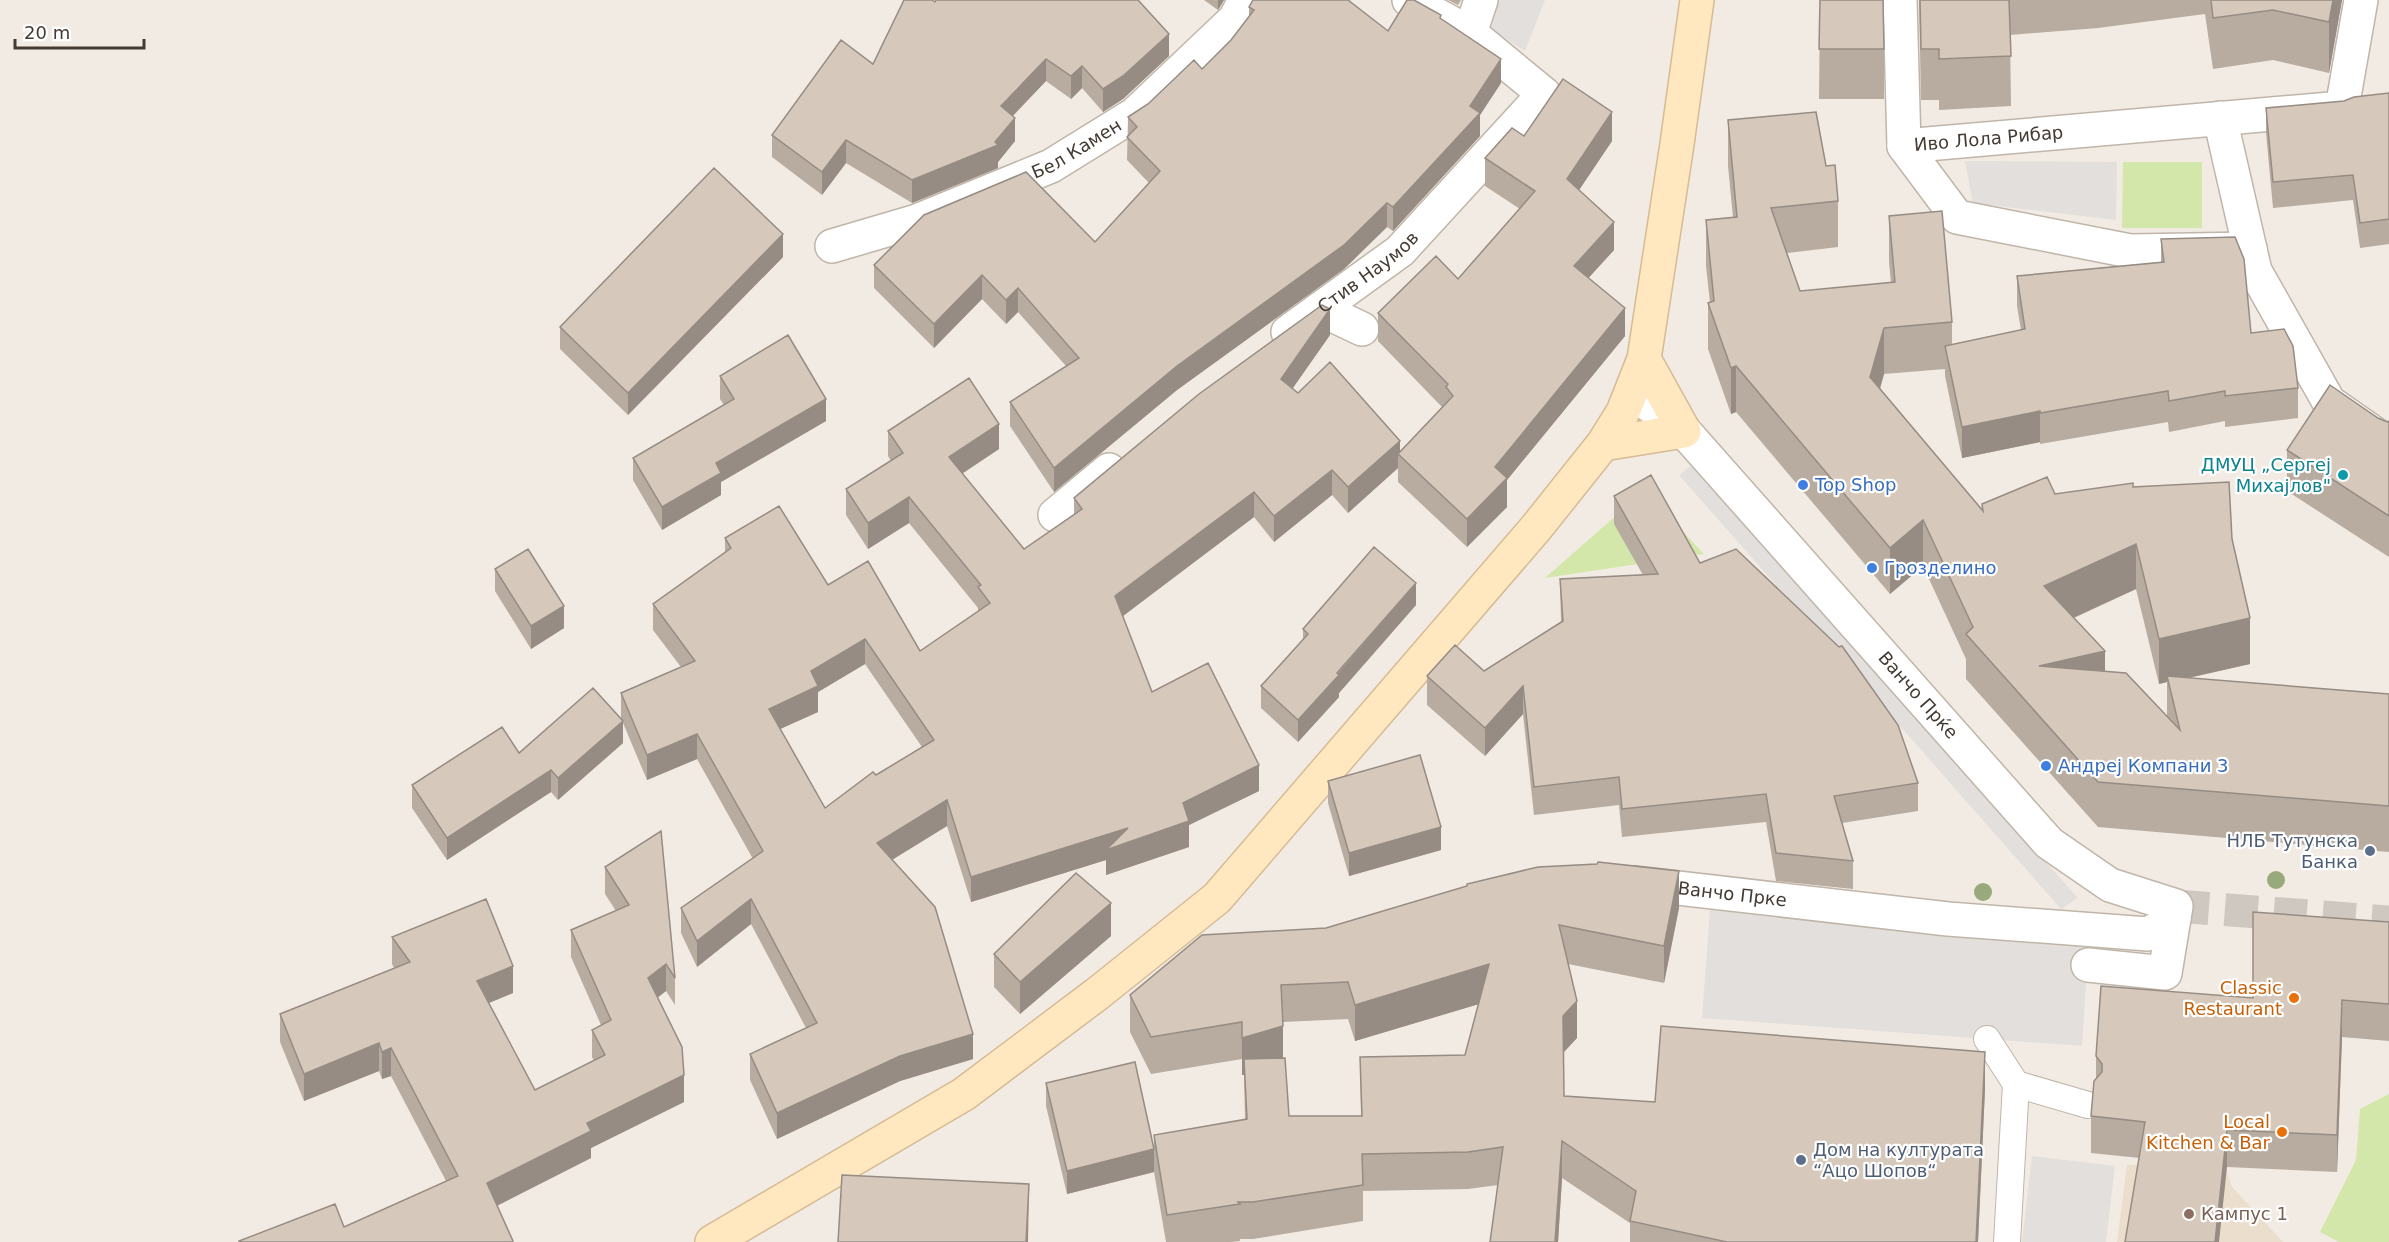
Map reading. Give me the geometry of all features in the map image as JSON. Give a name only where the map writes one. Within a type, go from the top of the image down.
[{"type":"main road","points":[[711,1242],[964,1094],[1097,994],[1217,898],[1536,528],[1604,444],[1628,402],[1644,359],[1697,0]]},
{"type":"main road","points":[[1604,444],[1684,431],[1644,359]]},
{"type":"street","name":"Бел Камен","points":[[832,246],[917,221],[1052,166],[1135,114],[1235,19],[1245,0]]},
{"type":"street","points":[[1409,0],[1470,33],[1481,0]]},
{"type":"street","name":"Иво Лола Рибар","points":[[1900,0],[1904,146],[2342,108],[2361,0]]},
{"type":"street","name":"Стив Наумов","points":[[1263,350],[1400,251],[1544,94],[1470,33]]},
{"type":"street","points":[[2220,118],[2255,270],[2328,402],[2389,444]]},
{"type":"street","points":[[1904,146],[1957,217],[2130,251],[2250,249]]},
{"type":"street","points":[[1320,309],[1362,329]]},
{"type":"street","name":"Ванчо Прќе","points":[[1628,402],[1684,431],[2049,843],[2110,885],[2176,906],[2174,919]]},
{"type":"street","points":[[1055,515],[1135,449]]},
{"type":"street","name":"Ванчо Прке","points":[[1602,880],[1948,919],[2148,934],[2174,919]]},
{"type":"street","points":[[2088,965],[2165,973],[2174,919]]},
{"type":"lane","points":[[1987,1039],[2016,1084],[2007,1242]]},
{"type":"lane","points":[[2016,1084],[2088,1105]]},
{"type":"shaded area","points":[[1499,0],[1545,0],[1525,51],[1491,29]]},
{"type":"shaded area","points":[[1965,161],[2117,162],[2116,220],[1973,203]]},
{"type":"shaded area","points":[[1691,466],[2078,898],[2061,909],[1679,475]]},
{"type":"shaded area","points":[[1710,910],[2089,937],[2082,1046],[1702,1018]]},
{"type":"shaded area","points":[[2032,1156],[2115,1166],[2106,1242],[2022,1242]]},
{"type":"shaded area","name":"Кампус 1","points":[[2144,1164],[2227,1172],[2232,1187],[2283,1242],[2117,1242],[2127,1165]]},
{"type":"green space","points":[[2123,162],[2202,162],[2202,228],[2122,228]]},
{"type":"green space","points":[[1644,491],[1704,554],[1545,578]]},
{"type":"green space","points":[[2389,1094],[2389,1242],[2339,1242],[2320,1232],[2356,1160],[2360,1109]]},
{"type":"building","points":[[904,0],[932,0],[935,2],[936,0],[1138,0],[1169,34],[1123,76],[1103,89],[1082,66],[1071,76],[1046,59],[1001,106],[1015,118],[995,142],[998,145],[912,180],[846,140],[822,172],[772,135],[841,40],[873,64]]},
{"type":"building","points":[[1253,0],[1348,0],[1388,31],[1407,0],[1414,0],[1441,15],[1440,18],[1501,59],[1470,106],[1480,113],[1393,207],[1387,203],[1344,245],[1177,366],[1054,468],[1010,402],[1079,358],[1018,288],[1006,300],[982,275],[934,324],[874,265],[924,215],[1026,172],[1095,242],[1160,171],[1127,137],[1137,127],[1128,117],[1148,104],[1194,60],[1202,69],[1231,40],[1254,10],[1249,7]]},
{"type":"building","points":[[1820,0],[1883,0],[1884,49],[1819,49]]},
{"type":"building","points":[[1920,0],[2009,0],[2011,56],[1939,59],[1939,49],[1921,49]]},
{"type":"building","points":[[2211,0],[2333,0],[2329,22],[2273,10],[2213,18]]},
{"type":"building","points":[[1563,79],[1612,112],[1567,179],[1614,222],[1574,266],[1625,308],[1495,467],[1507,478],[1467,519],[1398,454],[1453,396],[1446,387],[1448,384],[1378,313],[1436,256],[1458,279],[1535,191],[1485,158],[1512,128],[1524,136]]},
{"type":"building","points":[[2389,93],[2389,219],[2360,223],[2353,175],[2273,182],[2266,108],[2344,101],[2354,97]]},
{"type":"building","points":[[1816,112],[1826,166],[1835,165],[1838,201],[1771,208],[1800,291],[1895,282],[1889,216],[1942,211],[1952,322],[1884,328],[1870,377],[1983,511],[1982,504],[2047,477],[2055,494],[2133,483],[2133,487],[2229,482],[2232,539],[2250,618],[2159,639],[2136,544],[2044,586],[2105,651],[2039,666],[2126,673],[2180,730],[2167,676],[2389,694],[2389,806],[2098,782],[1966,634],[1973,627],[1923,520],[1890,548],[1736,366],[1731,368],[1708,303],[1714,301],[1706,220],[1737,217],[1728,120]]},
{"type":"building","points":[[714,168],[783,234],[628,393],[560,327]]},
{"type":"building","points":[[2235,237],[2244,259],[2251,333],[2284,329],[2293,346],[2298,388],[2225,396],[2225,391],[2169,401],[2168,391],[2040,413],[2040,411],[1962,427],[1945,346],[2025,329],[2017,276],[2164,262],[2161,239]]},
{"type":"building","points":[[1322,305],[1330,309],[1281,379],[1298,393],[1330,362],[1400,441],[1348,487],[1332,470],[1274,516],[1254,492],[1115,596],[1152,692],[1208,663],[1259,765],[1183,803],[1189,821],[1106,850],[1128,828],[971,877],[947,800],[877,843],[935,907],[973,1034],[900,1056],[777,1113],[750,1054],[817,1023],[751,899],[697,941],[681,908],[763,851],[697,734],[647,755],[621,693],[695,661],[653,604],[731,548],[725,538],[779,506],[828,585],[868,561],[920,651],[990,603],[978,587],[981,585],[909,497],[868,523],[846,489],[903,453],[888,431],[969,378],[999,424],[949,457],[1024,549],[1082,509],[1074,498],[1199,394]],"holes":[[[865,639],[934,740],[876,775],[873,772],[825,808],[769,709],[818,686],[811,671]]]},
{"type":"building","points":[[788,335],[826,399],[716,463],[721,473],[662,507],[633,458],[734,399],[720,376]]},
{"type":"building","points":[[2330,385],[2378,418],[2389,421],[2389,516],[2287,450]]},
{"type":"building","points":[[1651,475],[1700,563],[1736,549],[1839,647],[1842,646],[1898,725],[1918,783],[1834,796],[1853,861],[1776,853],[1766,794],[1622,809],[1619,777],[1534,787],[1523,686],[1485,728],[1427,676],[1455,645],[1484,671],[1563,621],[1560,579],[1658,574],[1614,496]]},
{"type":"building","points":[[1374,547],[1416,583],[1298,720],[1261,686],[1308,634],[1303,629]]},
{"type":"building","points":[[528,549],[564,606],[531,626],[495,569]]},
{"type":"building","points":[[593,688],[623,721],[558,778],[551,770],[447,838],[412,785],[502,727],[519,753]]},
{"type":"building","points":[[1420,755],[1441,827],[1349,853],[1328,781]]},
{"type":"building","points":[[661,831],[675,978],[666,964],[648,978],[682,1047],[684,1075],[587,1123],[591,1131],[487,1183],[512,1242],[239,1242],[335,1204],[344,1227],[458,1176],[391,1048],[382,1052],[379,1043],[304,1074],[280,1014],[410,962],[392,937],[486,899],[513,966],[477,981],[535,1090],[605,1055],[592,1030],[611,1020],[571,930],[629,905],[605,867]]},
{"type":"building","points":[[1598,862],[1679,871],[1664,946],[1559,925],[1577,1001],[1563,1016],[1564,1096],[1655,1102],[1661,1026],[1985,1052],[1976,1242],[1727,1242],[1630,1221],[1636,1191],[1562,1141],[1555,1242],[1490,1242],[1503,1147],[1468,1152],[1362,1154],[1363,1185],[1253,1202],[1238,1202],[1240,1204],[1167,1215],[1154,1135],[1247,1119],[1244,1059],[1285,1058],[1289,1116],[1362,1116],[1360,1057],[1465,1055],[1489,964],[1355,1005],[1348,982],[1281,985],[1283,1026],[1242,1038],[1242,1022],[1151,1037],[1130,995],[1202,935],[1326,928],[1467,886],[1467,884],[1538,867],[1597,864]]},
{"type":"building","points":[[1076,873],[1111,903],[1020,982],[994,954]]},
{"type":"building","points":[[2253,912],[2389,922],[2389,1004],[2342,1000],[2337,1135],[2227,1130],[2215,1242],[2125,1242],[2145,1122],[2091,1116],[2094,1081],[2102,1072],[2102,1064],[2096,1056],[2101,986],[2253,998]]},
{"type":"building","points":[[1135,1062],[1154,1149],[1067,1171],[1046,1083]]},
{"type":"building","points":[[842,1175],[1029,1184],[1026,1242],[838,1242]]},
{"type":"tunnel","points":[[2176,906],[2389,922]]},
{"type":"place","name":"ДМУЦ „Сергеј Михајлов\"","points":[[2343,475]]},
{"type":"place","name":"Top Shop","points":[[1803,485]]},
{"type":"place","name":"Грозделино","points":[[1872,568]]},
{"type":"place","name":"Андреј Компани 3","points":[[2046,766]]},
{"type":"place","name":"НЛБ Тутунска Банка","points":[[2370,851]]},
{"type":"place","name":"Classic Restaurant","points":[[2294,998]]},
{"type":"place","name":"Local Kitchen & Bar","points":[[2282,1132]]},
{"type":"place","name":"Дом на културата “Ацо Шопов“","points":[[1801,1160]]},
{"type":"place","name":"Кампус 1","points":[[2189,1214]]}]
